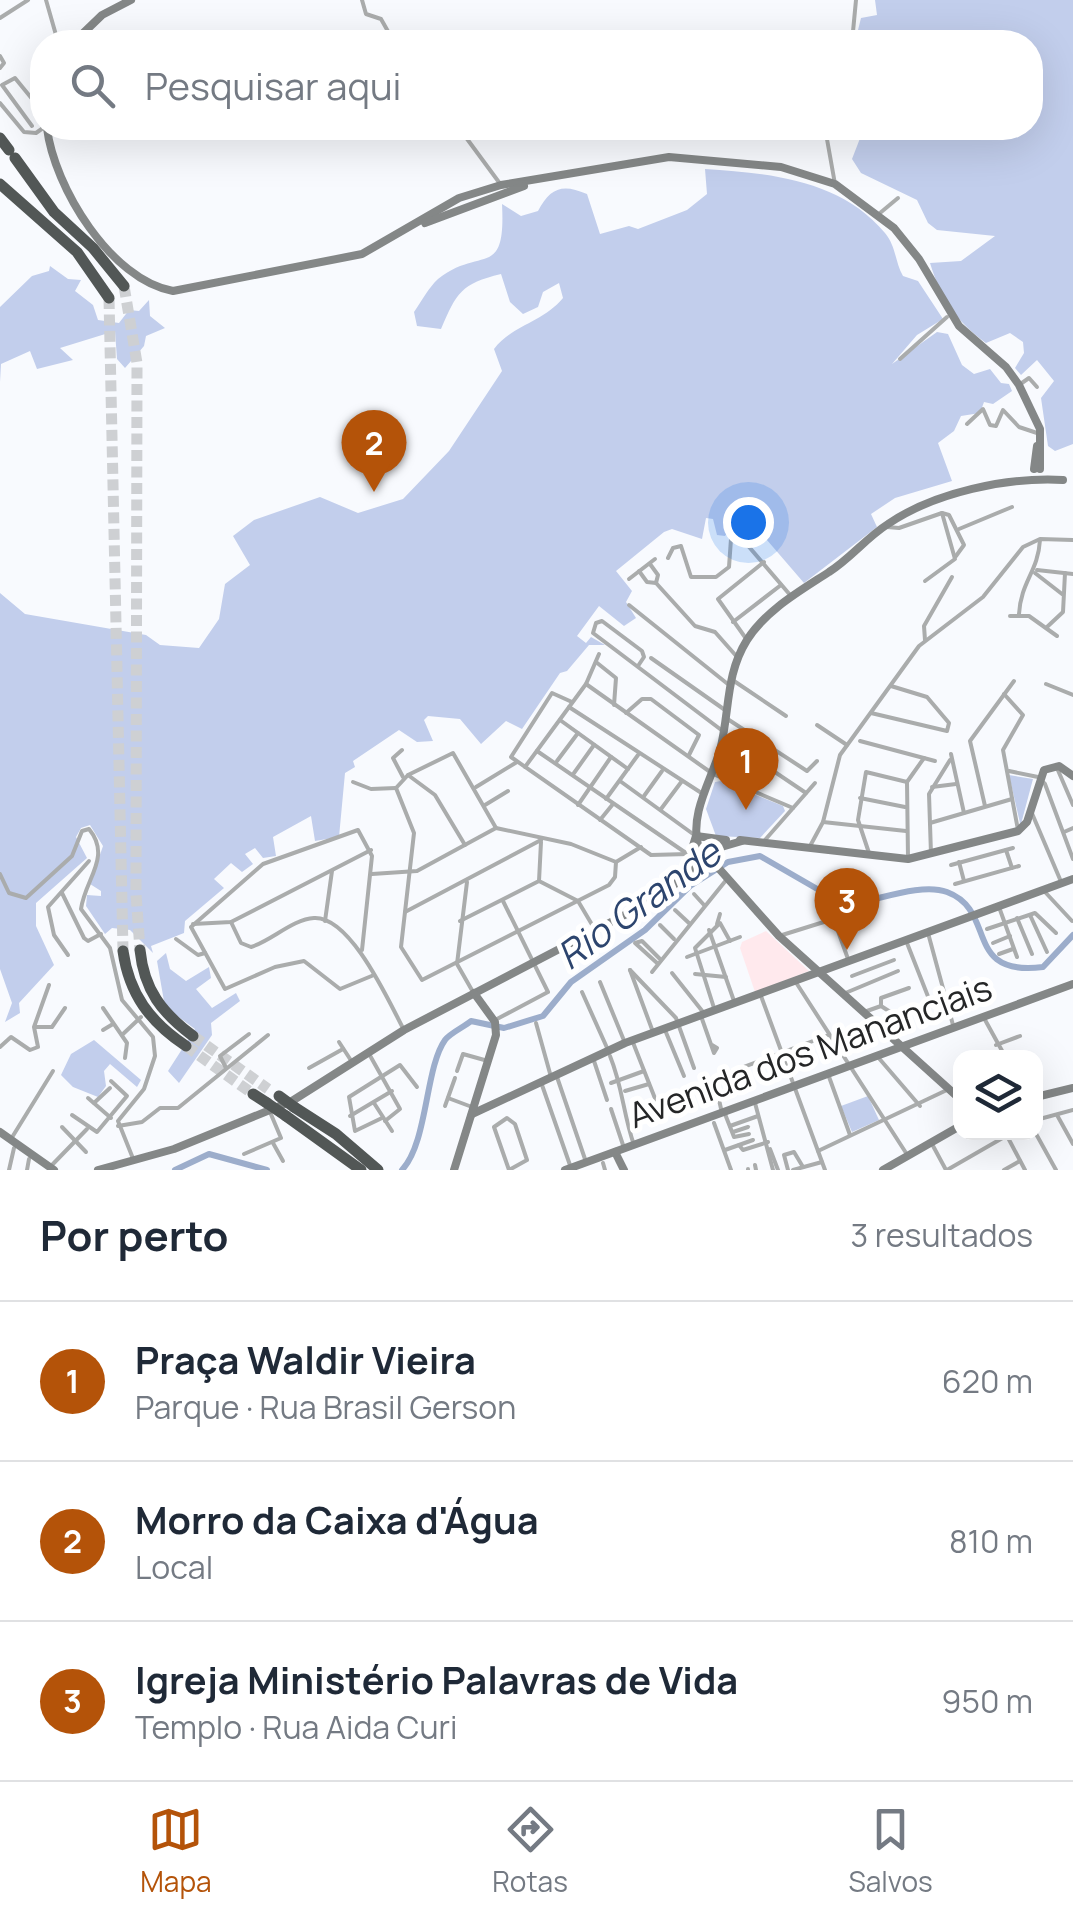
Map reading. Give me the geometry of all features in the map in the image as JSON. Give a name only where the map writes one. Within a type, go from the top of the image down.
[{"type":"highway","points":[[0,138],[54,212],[93,248],[124,286]]},
{"type":"highway","points":[[0,184],[78,252],[108,298]]},
{"type":"highway","points":[[122,951],[128,979],[142,1006],[159,1027],[190,1041],[157,1003],[145,978],[140,950]]},
{"type":"highway","points":[[274,1092],[378,1170]]},
{"type":"highway","points":[[253,1094],[268,1107],[296,1112],[388,1170]]},
{"type":"highway","points":[[296,1112],[353,1170]]},
{"type":"highway","points":[[318,1138],[361,1170]]},
{"type":"street","points":[[0,18],[28,0]]},
{"type":"street","points":[[46,0],[55,30]]},
{"type":"street","points":[[82,30],[123,0]]},
{"type":"street","points":[[84,30],[130,0]]},
{"type":"street","points":[[362,0],[366,14],[381,19],[387,30]]},
{"type":"street","points":[[853,30],[856,0]]},
{"type":"street","points":[[0,56],[4,63],[0,68]]},
{"type":"street","points":[[30,96],[14,77],[2,84],[30,123]]},
{"type":"street","points":[[0,102],[20,128],[30,133]]},
{"type":"street","points":[[47,140],[53,168],[116,266],[146,287],[173,294],[202,293],[360,258],[462,202],[526,185],[668,160],[799,174],[832,186],[882,220],[915,259],[947,317],[1003,369],[1037,432],[1035,475]]},
{"type":"street","points":[[468,140],[501,186]]},
{"type":"street","points":[[826,140],[835,184]]},
{"type":"street","points":[[486,194],[501,186],[669,156],[781,167],[835,184],[880,213],[919,258],[958,326],[1006,367],[1019,385],[1040,429],[1035,475]]},
{"type":"street","points":[[880,213],[898,198]]},
{"type":"street","points":[[900,359],[947,317]]},
{"type":"street","points":[[1019,385],[1029,378],[1037,387]]},
{"type":"street","points":[[967,424],[983,409],[990,424],[996,426],[1003,410],[1019,427],[1037,432]]},
{"type":"street","points":[[690,855],[703,795],[724,734],[729,682],[738,658],[747,640],[791,596],[836,568],[885,526],[928,504],[1035,475],[1068,481]]},
{"type":"street","points":[[959,529],[1012,507]]},
{"type":"street","points":[[885,526],[899,528],[942,513]]},
{"type":"street","points":[[924,582],[964,546],[959,529],[942,513]]},
{"type":"street","points":[[942,513],[955,557]]},
{"type":"street","points":[[668,558],[673,548],[681,546],[691,577],[716,576],[729,567],[731,540],[738,534],[791,596]]},
{"type":"street","points":[[809,848],[823,822],[836,765],[847,745],[925,640],[983,597],[1018,551],[1040,539],[1073,540]]},
{"type":"street","points":[[1018,614],[1021,588],[1036,571],[1040,539]]},
{"type":"street","points":[[630,578],[655,559]]},
{"type":"street","points":[[747,640],[720,608],[719,597],[764,562]]},
{"type":"street","points":[[650,564],[658,578],[656,583]]},
{"type":"street","points":[[1036,571],[1073,574]]},
{"type":"street","points":[[1036,571],[1064,596]]},
{"type":"street","points":[[639,572],[647,582],[656,583],[695,626],[716,632],[738,658]]},
{"type":"street","points":[[1046,627],[1062,612],[1065,574]]},
{"type":"street","points":[[925,640],[924,626],[952,576]]},
{"type":"street","points":[[733,622],[781,585]]},
{"type":"street","points":[[629,605],[729,682],[786,716]]},
{"type":"street","points":[[1010,616],[1018,614],[1057,636]]},
{"type":"street","points":[[638,666],[644,657],[642,650],[602,621],[596,623],[594,633],[678,702],[806,793]]},
{"type":"street","points":[[525,767],[586,684],[599,654]]},
{"type":"street","points":[[651,658],[808,771],[817,761]]},
{"type":"street","points":[[596,662],[617,681],[614,704]]},
{"type":"street","points":[[985,806],[970,742],[1014,681]]},
{"type":"street","points":[[586,684],[713,774],[793,808]]},
{"type":"street","points":[[1046,684],[1073,695]]},
{"type":"street","points":[[871,713],[947,731],[949,722],[931,699],[891,686]]},
{"type":"street","points":[[690,855],[656,856],[641,848],[517,762],[510,753],[552,693],[662,771],[703,795]]},
{"type":"street","points":[[1004,694],[1023,715]]},
{"type":"street","points":[[626,713],[642,698],[651,699],[699,735],[688,757]]},
{"type":"street","points":[[1022,828],[1012,799],[1004,746],[1027,709]]},
{"type":"street","points":[[560,720],[628,768]]},
{"type":"street","points":[[818,724],[847,745]]},
{"type":"street","points":[[557,762],[578,732]]},
{"type":"street","points":[[860,741],[935,760]]},
{"type":"street","points":[[574,773],[594,745]]},
{"type":"street","points":[[402,750],[393,758],[406,776],[434,795],[465,845]]},
{"type":"street","points":[[537,751],[690,855],[698,867]]},
{"type":"street","points":[[353,782],[371,789],[396,788],[406,776],[453,753],[476,787],[496,828]]},
{"type":"street","points":[[606,799],[638,754]]},
{"type":"street","points":[[650,762],[656,754]]},
{"type":"street","points":[[578,805],[611,757]]},
{"type":"street","points":[[932,856],[932,787],[950,757],[964,814]]},
{"type":"street","points":[[908,859],[907,782],[924,758]]},
{"type":"street","points":[[476,787],[517,762]]},
{"type":"street","points":[[1006,770],[1038,777],[1056,766],[1069,777],[1073,804]]},
{"type":"street","points":[[644,797],[662,771]]},
{"type":"street","points":[[869,855],[858,820],[866,772],[907,782]]},
{"type":"street","points":[[696,836],[908,859],[932,856],[1022,828],[1033,809],[1038,777]]},
{"type":"street","points":[[1038,777],[1073,859]]},
{"type":"street","points":[[620,781],[696,836],[779,936],[953,1092]]},
{"type":"street","points":[[660,810],[682,781]]},
{"type":"street","points":[[762,844],[816,783]]},
{"type":"street","points":[[932,787],[956,784]]},
{"type":"street","points":[[396,788],[414,833],[402,951],[419,978],[457,964],[613,881],[616,862]]},
{"type":"street","points":[[485,805],[508,791]]},
{"type":"street","points":[[703,795],[702,814],[719,864]]},
{"type":"street","points":[[860,798],[906,807]]},
{"type":"street","points":[[930,823],[1012,799]]},
{"type":"street","points":[[600,820],[612,804]]},
{"type":"street","points":[[1033,809],[1062,884]]},
{"type":"street","points":[[823,822],[906,831]]},
{"type":"street","points":[[370,874],[409,872],[496,828],[571,844],[616,862]]},
{"type":"street","points":[[1064,832],[1073,828]]},
{"type":"street","points":[[0,874],[9,893],[26,898],[72,856],[79,834],[89,829],[101,855],[81,909],[110,948],[122,1000],[141,1017],[153,1037],[152,1066],[141,1094],[120,1116],[118,1126],[140,1170]]},
{"type":"street","points":[[362,950],[371,850],[358,830],[334,842],[300,848],[286,860],[259,867],[193,924],[192,930],[225,989],[275,967],[304,961],[340,989],[374,975]]},
{"type":"street","points":[[405,912],[541,840]]},
{"type":"street","points":[[539,881],[541,840]]},
{"type":"street","points":[[976,840],[979,857]]},
{"type":"street","points":[[652,972],[704,906],[728,844],[742,841]]},
{"type":"street","points":[[616,862],[641,848]]},
{"type":"street","points":[[952,864],[1013,848]]},
{"type":"street","points":[[193,924],[230,922],[371,850]]},
{"type":"street","points":[[1006,850],[1012,868]]},
{"type":"street","points":[[68,954],[54,935],[48,911],[89,861]]},
{"type":"street","points":[[959,862],[964,881]]},
{"type":"street","points":[[98,1170],[134,1161],[268,1107],[404,1030],[661,896],[698,867],[719,864]]},
{"type":"street","points":[[955,884],[1020,866]]},
{"type":"street","points":[[325,921],[332,870]]},
{"type":"street","points":[[448,1098],[475,1109],[498,1102],[628,1041],[1073,879]]},
{"type":"street","points":[[460,921],[539,881]]},
{"type":"street","points":[[539,881],[578,901],[595,930]]},
{"type":"street","points":[[454,1170],[496,1035],[494,1021],[457,964],[467,882]]},
{"type":"street","points":[[1044,891],[1072,921]]},
{"type":"street","points":[[62,893],[84,938],[88,941],[100,934]]},
{"type":"street","points":[[694,894],[704,906]]},
{"type":"street","points":[[494,1021],[548,993],[503,901]]},
{"type":"street","points":[[999,907],[1018,958]]},
{"type":"street","points":[[675,910],[690,924]]},
{"type":"street","points":[[987,929],[1031,913]]},
{"type":"street","points":[[1031,913],[1056,933]]},
{"type":"street","points":[[1031,913],[1047,952]]},
{"type":"street","points":[[695,952],[720,914]]},
{"type":"street","points":[[230,922],[240,943],[251,947],[311,918],[325,921],[362,950],[404,1030]]},
{"type":"street","points":[[1017,918],[1032,954]]},
{"type":"street","points":[[779,936],[826,921],[838,930],[850,962]]},
{"type":"street","points":[[717,924],[724,925],[730,941]]},
{"type":"street","points":[[660,925],[676,941]]},
{"type":"street","points":[[709,930],[735,1003]]},
{"type":"street","points":[[928,933],[954,1029]]},
{"type":"street","points":[[992,943],[1010,936]]},
{"type":"street","points":[[686,956],[740,938]]},
{"type":"street","points":[[176,939],[198,955],[205,954]]},
{"type":"street","points":[[642,941],[659,961],[635,943],[642,941]]},
{"type":"street","points":[[881,1006],[895,1015],[927,1002],[906,941]]},
{"type":"street","points":[[998,954],[1014,948]]},
{"type":"street","points":[[695,952],[715,1010]]},
{"type":"street","points":[[852,976],[894,960]]},
{"type":"street","points":[[873,969],[876,978]]},
{"type":"street","points":[[653,1032],[630,970],[678,1023],[694,1068]]},
{"type":"street","points":[[843,994],[898,970]]},
{"type":"street","points":[[672,973],[702,1015],[712,1045]]},
{"type":"street","points":[[695,974],[726,977]]},
{"type":"street","points":[[632,982],[639,978]]},
{"type":"street","points":[[796,981],[908,1156]]},
{"type":"street","points":[[600,982],[658,1106]]},
{"type":"street","name":"Avenida dos Mananciais","points":[[576,1167],[1073,984]]},
{"type":"street","points":[[0,1047],[12,1036],[30,1050],[36,1049],[34,1027],[49,985]]},
{"type":"street","points":[[881,1006],[881,998],[909,988]]},
{"type":"street","points":[[582,992],[624,1092],[623,1113],[634,1145]]},
{"type":"street","points":[[761,994],[825,1170]]},
{"type":"street","points":[[865,1012],[881,1006]]},
{"type":"street","points":[[34,1027],[52,1027],[65,1008]]},
{"type":"street","points":[[102,1008],[122,1034],[128,1048],[125,1058]]},
{"type":"street","points":[[122,1034],[141,1017]]},
{"type":"street","points":[[984,1017],[1000,1050]]},
{"type":"street","points":[[536,1023],[576,1167]]},
{"type":"street","points":[[103,1030],[113,1024]]},
{"type":"street","points":[[664,1028],[684,1076]]},
{"type":"street","points":[[226,1068],[220,1056],[249,1034]]},
{"type":"street","points":[[731,1129],[713,1079],[832,1034]]},
{"type":"street","points":[[118,1126],[140,1123],[160,1108],[178,1108],[268,1035]]},
{"type":"street","points":[[996,1045],[1020,1036]]},
{"type":"street","points":[[888,1052],[892,1037]]},
{"type":"street","points":[[913,1056],[914,1043]]},
{"type":"street","points":[[310,1068],[341,1046],[352,1062]]},
{"type":"street","points":[[368,1052],[382,1076],[392,1091],[400,1108],[397,1114],[360,1132],[352,1124],[348,1097],[382,1076],[402,1066],[417,1086]]},
{"type":"street","points":[[457,1070],[464,1054],[488,1061]]},
{"type":"street","points":[[877,1056],[920,1106]]},
{"type":"street","points":[[592,1057],[608,1100]]},
{"type":"street","points":[[10,1170],[12,1144],[54,1071]]},
{"type":"street","points":[[611,1083],[644,1071]]},
{"type":"street","points":[[828,1074],[850,1136]]},
{"type":"street","points":[[445,1106],[455,1078]]},
{"type":"street","points":[[72,1115],[97,1132],[128,1096],[110,1084],[94,1103]]},
{"type":"street","points":[[542,1084],[576,1167]]},
{"type":"street","points":[[624,1092],[649,1084]]},
{"type":"street","points":[[818,1151],[920,1106],[949,1088]]},
{"type":"street","points":[[1043,1095],[1073,1088]]},
{"type":"street","points":[[350,1116],[392,1091]]},
{"type":"street","points":[[88,1098],[111,1118]]},
{"type":"street","points":[[754,1101],[776,1170]]},
{"type":"street","points":[[498,1102],[503,1118]]},
{"type":"street","points":[[374,1103],[392,1132]]},
{"type":"street","points":[[244,1154],[282,1137],[268,1107]]},
{"type":"street","points":[[611,1110],[624,1170]]},
{"type":"street","points":[[1043,1118],[1073,1110]]},
{"type":"street","points":[[1057,1115],[1073,1144]]},
{"type":"street","points":[[731,1129],[759,1116]]},
{"type":"street","points":[[503,1118],[512,1120],[521,1142],[527,1162],[520,1168],[505,1166],[494,1127],[503,1118]]},
{"type":"street","points":[[714,1123],[731,1170]]},
{"type":"street","points":[[62,1128],[86,1152]]},
{"type":"street","points":[[0,1133],[52,1169],[88,1129]]},
{"type":"street","points":[[724,1150],[739,1145],[750,1134],[731,1129]]},
{"type":"street","points":[[883,1170],[953,1130]]},
{"type":"street","points":[[932,1144],[946,1170],[996,1140]]},
{"type":"street","points":[[1009,1140],[1026,1170]]},
{"type":"street","points":[[1039,1140],[1056,1170]]},
{"type":"street","points":[[274,1143],[283,1161]]},
{"type":"street","points":[[739,1145],[744,1150],[769,1146]]},
{"type":"street","points":[[802,1168],[797,1152],[785,1154],[790,1170],[802,1168],[822,1162]]},
{"type":"street","points":[[26,1170],[29,1159]]},
{"type":"street","points":[[1004,1170],[1020,1161]]},
{"type":"street","points":[[603,1163],[605,1170]]},
{"type":"shaded area","points":[[875,0],[1073,0],[1073,444],[1055,451],[1048,446],[1041,398],[1054,381],[1037,360],[1021,375],[1015,368],[1024,353],[1023,342],[1010,333],[986,343],[958,317],[934,276],[930,263],[961,261],[995,236],[937,230],[928,223],[917,200],[861,173],[852,159],[859,140],[1043,140],[1043,30],[858,30],[861,18],[877,15]]},
{"type":"shaded area","points":[[705,169],[754,173],[802,183],[847,201],[867,215],[889,238],[903,276],[918,281],[943,319],[917,335],[892,364],[937,332],[948,334],[962,365],[974,374],[990,369],[1001,383],[1009,384],[1012,391],[993,404],[984,402],[980,413],[961,416],[954,431],[938,443],[952,481],[895,498],[871,514],[877,527],[804,583],[736,504],[727,509],[732,524],[725,536],[717,535],[713,519],[706,518],[702,539],[672,529],[664,532],[616,571],[632,591],[626,602],[636,618],[624,626],[599,606],[577,636],[586,643],[591,637],[605,645],[589,645],[567,671],[560,673],[522,729],[506,721],[481,744],[460,719],[428,716],[424,720],[433,741],[417,742],[399,730],[353,761],[355,767],[345,773],[339,837],[315,841],[311,816],[273,837],[276,856],[263,858],[255,848],[245,854],[253,864],[242,872],[231,863],[214,879],[224,888],[185,921],[184,933],[151,946],[153,953],[130,930],[112,928],[105,934],[86,906],[87,895],[101,896],[101,891],[90,884],[103,846],[90,825],[81,828],[76,837],[87,858],[36,903],[36,926],[54,965],[19,1003],[20,1013],[5,1022],[12,1003],[0,969],[0,593],[25,614],[146,635],[160,645],[199,648],[219,619],[225,584],[250,565],[233,536],[254,520],[320,497],[358,513],[403,499],[449,451],[502,371],[494,349],[509,334],[546,313],[563,298],[559,283],[543,292],[538,307],[523,314],[510,302],[501,274],[462,291],[441,329],[417,326],[414,312],[438,279],[495,253],[500,243],[502,204],[521,216],[538,211],[552,193],[570,189],[587,194],[600,234],[629,226],[638,229],[687,210],[707,194]]},
{"type":"shaded area","points":[[50,266],[68,279],[81,280],[75,291],[93,305],[98,320],[119,323],[129,310],[139,311],[149,300],[150,316],[165,328],[146,336],[144,346],[125,368],[117,359],[115,331],[60,348],[73,360],[37,369],[30,351],[1,364],[0,382],[0,307],[32,276],[49,271]]},
{"type":"shaded area","points":[[1009,775],[1033,779],[1021,824],[1020,823]]},
{"type":"shaded area","points":[[715,782],[783,806],[785,811],[760,838],[716,836],[706,809]]},
{"type":"shaded area","points":[[766,931],[809,971],[755,992],[740,948],[742,942]]},
{"type":"shaded area","points":[[166,953],[170,969],[186,981],[209,967],[211,978],[196,989],[212,1008],[236,993],[240,1001],[211,1023],[212,1035],[179,1083],[168,1071],[195,1029],[165,1007],[157,961]]},
{"type":"shaded area","points":[[94,1040],[141,1080],[137,1087],[110,1064],[104,1071],[106,1086],[98,1097],[73,1087],[61,1075],[71,1054]]},
{"type":"shaded area","points":[[868,1096],[879,1120],[852,1132],[841,1106]]},
{"type":"waterway","name":"Rio Grande","points":[[402,1170],[417,1142],[438,1052],[447,1037],[471,1021],[504,1028],[543,1016],[571,982],[645,930],[690,886],[728,862],[760,856],[845,905],[924,889],[947,892],[972,913],[990,953],[1001,962],[1018,967],[1043,967],[1073,935]]},
{"type":"waterway","name":"Rio Grande","points":[[175,1170],[209,1154],[267,1170]]},
{"type":"tunnel","points":[[124,286],[137,363],[136,894],[140,950]]},
{"type":"tunnel","points":[[109,298],[123,951]]},
{"type":"tunnel","points":[[193,1036],[268,1089]]},
{"type":"tunnel","points":[[186,1046],[253,1094]]},
{"type":"place","name":"Morro da Caixa d'Água","points":[[374,492]]},
{"type":"place","name":"Praça Waldir Vieira","points":[[746,810]]},
{"type":"place","name":"Igreja Ministério Palavras de Vida","points":[[847,950]]}]
